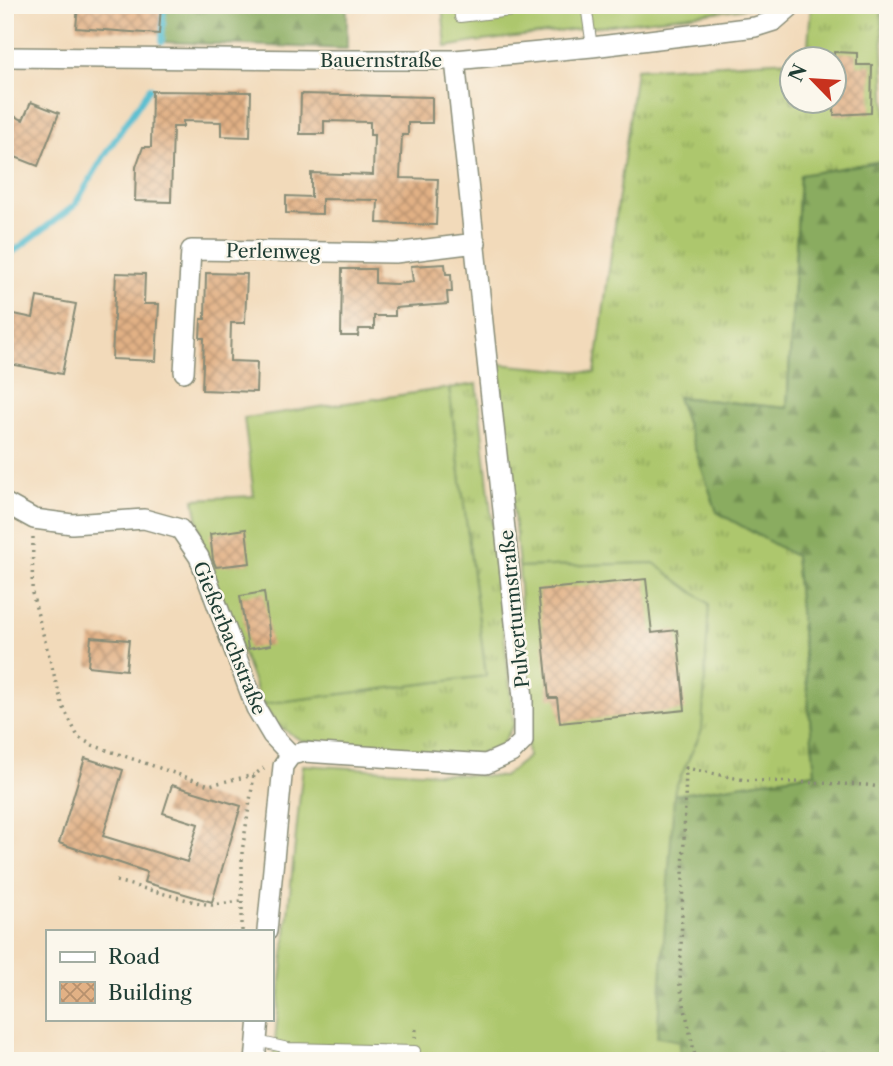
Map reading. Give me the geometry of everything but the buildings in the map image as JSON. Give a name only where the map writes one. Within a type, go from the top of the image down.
[{"type":"street","name":"Bauernstraße","points":[[5,57],[455,60],[755,27],[774,21],[788,6]]},
{"type":"street","name":"Pulverturmstraße","points":[[287,761],[304,752],[486,764],[511,753],[523,741],[523,698],[455,60]]},
{"type":"street","name":"Perlenweg","points":[[184,372],[191,250],[395,253],[475,243]]},
{"type":"street","name":"Gießerbachstraße","points":[[5,503],[34,519],[72,524],[144,520],[180,528],[199,557],[256,708],[287,761]]},
{"type":"street","points":[[267,930],[287,761]]},
{"type":"street","points":[[256,1051],[259,1020]]},
{"type":"lane","points":[[459,5],[460,17],[564,5]]},
{"type":"lane","points":[[586,5],[592,47]]},
{"type":"lane","points":[[256,1051],[288,1048],[415,1051]]},
{"type":"path","points":[[34,519],[32,593],[62,704],[78,737],[92,745],[209,785],[254,775],[261,768],[287,761]]},
{"type":"path","points":[[696,1061],[680,985],[686,768],[745,780],[888,788]]},
{"type":"path","points":[[242,930],[242,852],[254,775]]},
{"type":"path","points":[[116,881],[212,905],[241,901]]},
{"type":"green space","points":[[164,5],[347,5],[347,49],[162,42]]},
{"type":"green space","points":[[442,5],[750,5],[747,8],[446,47]]},
{"type":"green space","points":[[811,5],[881,5],[888,160],[800,175],[787,408],[677,397],[717,512],[795,556],[815,773],[674,795],[654,563],[519,567],[499,364],[595,373],[636,69],[778,61],[778,116],[848,116],[848,46],[808,46]]},
{"type":"green space","points":[[888,160],[888,1061],[679,1061],[680,1041],[657,1037],[674,795],[815,773],[795,556],[717,512],[677,397],[787,408],[800,175]]},
{"type":"green space","points":[[477,384],[514,724],[501,746],[474,756],[302,741],[277,725],[262,704],[486,676],[449,388]]},
{"type":"green space","points":[[449,388],[486,676],[262,704],[202,547],[194,499],[254,496],[244,418]]},
{"type":"green space","points":[[654,563],[709,604],[702,730],[674,795],[657,1037],[680,1041],[679,1061],[273,1061],[303,765],[503,777],[528,757],[519,567]]},
{"type":"waterway","points":[[162,42],[164,5]]},
{"type":"waterway","points":[[5,258],[74,206],[150,88]]}]
